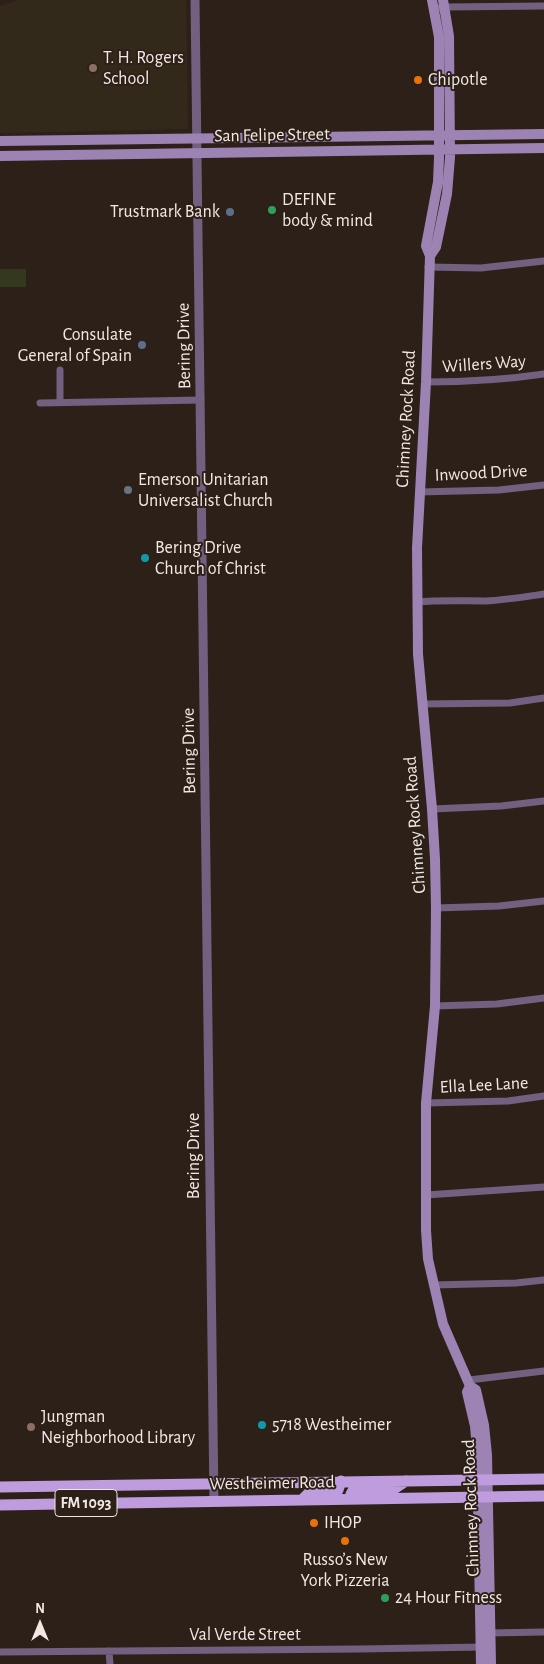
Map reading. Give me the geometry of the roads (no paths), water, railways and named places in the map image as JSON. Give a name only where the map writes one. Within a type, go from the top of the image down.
[{"type":"main road","name":"Chimney Rock Road","points":[[439,4],[447,194],[436,247],[430,256],[428,267],[426,382],[417,548],[418,654],[432,809],[436,908],[435,1006],[426,1103],[426,1230],[428,1259],[443,1324],[469,1383],[467,1392],[480,1425],[485,1633],[485,1647],[481,1664]]},
{"type":"main road","name":"San Felipe Street","points":[[0,141],[544,134]]},
{"type":"main road","points":[[28,141],[28,156]]},
{"type":"main road","name":"San Felipe Street","points":[[0,156],[544,148]]},
{"type":"main road","points":[[303,1499],[311,1491],[338,1490],[345,1478]]},
{"type":"main road","name":"Westheimer Road","points":[[2,1490],[66,1486],[345,1478],[406,1481],[544,1479]]},
{"type":"main road","points":[[351,1499],[351,1494],[354,1490],[394,1489],[406,1481]]},
{"type":"main road","points":[[14,1504],[15,1497],[18,1494],[59,1493],[66,1486]]},
{"type":"main road","name":"Westheimer Road","points":[[0,1505],[544,1496]]},
{"type":"main road","name":"Chimney Rock Road","points":[[485,1647],[491,1664]]},
{"type":"street","name":"Bering Drive","points":[[195,0],[214,1501]]},
{"type":"street","points":[[439,4],[544,6]]},
{"type":"street","points":[[428,267],[481,268],[544,261]]},
{"type":"street","points":[[60,370],[60,402]]},
{"type":"street","name":"Willers Way","points":[[426,382],[502,380],[544,374]]},
{"type":"street","points":[[40,403],[201,400]]},
{"type":"street","name":"Inwood Drive","points":[[419,492],[500,490],[544,484]]},
{"type":"street","points":[[417,602],[485,601],[544,594]]},
{"type":"street","points":[[422,704],[510,703],[544,698]]},
{"type":"street","points":[[432,809],[501,806],[544,801]]},
{"type":"street","points":[[436,908],[499,906],[544,901]]},
{"type":"street","points":[[435,1006],[496,1004],[544,998]]},
{"type":"street","name":"Ella Lee Lane","points":[[426,1103],[508,1101],[544,1096]]},
{"type":"street","points":[[426,1195],[544,1187]]},
{"type":"street","points":[[433,1285],[516,1283],[544,1280]]},
{"type":"street","points":[[469,1383],[544,1371]]},
{"type":"street","points":[[485,1633],[544,1632]]},
{"type":"street","name":"Val Verde Street","points":[[0,1652],[485,1647]]},
{"type":"street","points":[[110,1651],[110,1664]]},
{"type":"place","name":"T. H. Rogers School","points":[[93,68]]},
{"type":"place","name":"Chipotle","points":[[418,80]]},
{"type":"place","name":"DEFINE body & mind","points":[[272,210]]},
{"type":"place","name":"Trustmark Bank","points":[[230,212]]},
{"type":"place","name":"Consulate General of Spain","points":[[142,345]]},
{"type":"place","name":"Emerson Unitarian Universalist Church","points":[[128,490]]},
{"type":"place","name":"Bering Drive Church of Christ","points":[[145,558]]},
{"type":"place","name":"5718 Westheimer","points":[[262,1425]]},
{"type":"place","name":"Jungman Neighborhood Library","points":[[31,1427]]},
{"type":"place","name":"IHOP","points":[[314,1523]]},
{"type":"place","name":"Russo’s New York Pizzeria","points":[[345,1541]]},
{"type":"place","name":"24 Hour Fitness","points":[[385,1598]]}]
